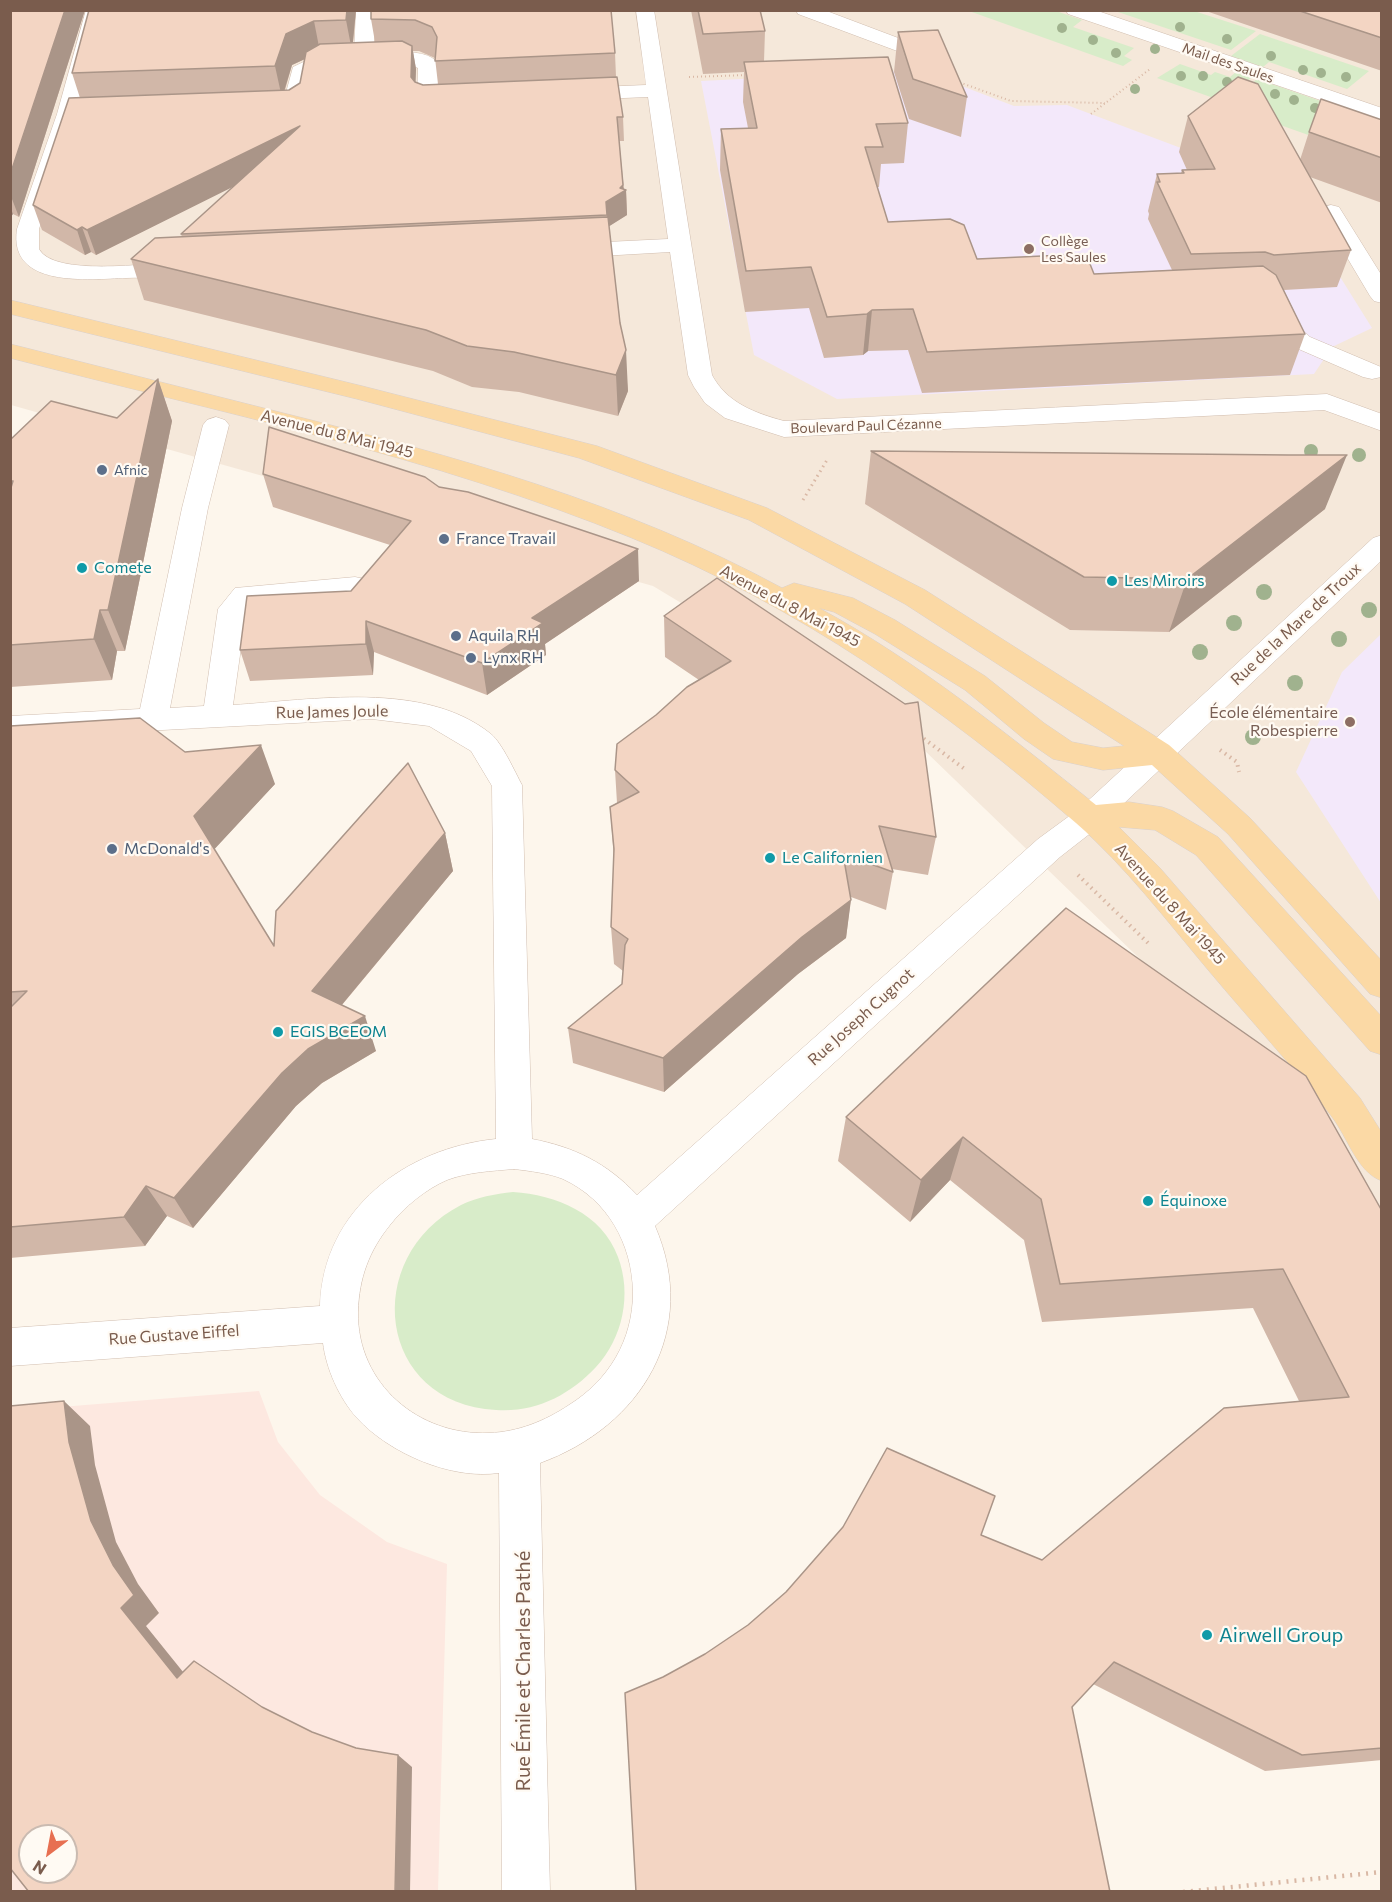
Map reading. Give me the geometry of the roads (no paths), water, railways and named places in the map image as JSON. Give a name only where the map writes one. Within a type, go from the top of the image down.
[{"type":"main road","points":[[10,307],[362,393],[588,452],[758,514],[915,597],[1158,753],[1239,826],[1382,984]]},
{"type":"main road","name":"Avenue du 8 Mai 1945","points":[[10,351],[427,457],[517,485],[643,532],[738,576],[857,641],[948,704],[1090,817],[1149,877],[1347,1109],[1382,1165]]},
{"type":"main road","points":[[738,576],[843,605],[885,627],[975,683],[1034,731],[1064,751],[1103,759],[1158,753]]},
{"type":"main road","points":[[1090,817],[1129,814],[1161,819],[1208,846],[1382,1041]]},
{"type":"street","points":[[96,10],[77,114],[28,229],[25,242],[27,252],[53,269],[70,273],[195,268]]},
{"type":"street","points":[[364,58],[365,10]]},
{"type":"street","name":"Boulevard Paul Cézanne","points":[[645,10],[700,375],[706,390],[718,404],[753,422],[784,429],[1327,402],[1382,423]]},
{"type":"street","points":[[805,10],[931,57]]},
{"type":"street","name":"Mail des Saules","points":[[1076,10],[1382,116]]},
{"type":"street","points":[[247,108],[291,116],[300,71],[320,60],[364,58],[409,57],[428,65],[427,101],[474,99]]},
{"type":"street","points":[[557,95],[656,85]]},
{"type":"street","points":[[1330,212],[1382,296]]},
{"type":"street","points":[[549,251],[681,245]]},
{"type":"street","points":[[1253,298],[1275,307],[1288,330],[1302,342],[1377,368],[1351,392],[1354,411]]},
{"type":"street","points":[[153,719],[195,508],[216,424]]},
{"type":"street","name":"Rue de la Mare de Troux","points":[[1090,817],[1382,544]]},
{"type":"street","points":[[217,716],[232,609],[236,602],[245,595],[355,585]]},
{"type":"street","name":"Rue James Joule","points":[[10,727],[372,708],[435,716],[482,743],[507,784],[514,1153]]},
{"type":"street","name":"Rue Joseph Cugnot","points":[[634,1221],[1049,848],[1090,817]]},
{"type":"street","points":[[514,1153],[550,1158],[584,1172],[612,1193],[634,1221],[652,1263],[654,1309],[640,1356],[611,1398],[570,1431],[519,1450],[466,1453],[416,1438],[375,1410],[348,1370],[337,1323],[341,1278],[359,1236],[388,1200],[426,1173],[469,1157],[514,1153]]},
{"type":"street","name":"Rue Gustave Eiffel","points":[[10,1347],[337,1323]]},
{"type":"street","name":"Rue Émile et Charles Pathé","points":[[519,1450],[526,1892]]},
{"type":"place","name":"Collège Les Saules","points":[[1029,249]]},
{"type":"place","name":"Afnic","points":[[102,470]]},
{"type":"place","name":"France Travail","points":[[444,539]]},
{"type":"place","name":"Comete","points":[[82,568]]},
{"type":"place","name":"Les Miroirs","points":[[1112,581]]},
{"type":"place","name":"Aquila RH","points":[[456,636]]},
{"type":"place","name":"Lynx RH","points":[[471,658]]},
{"type":"place","name":"École élémentaire Robespierre","points":[[1350,722]]},
{"type":"place","name":"McDonald's","points":[[112,849]]},
{"type":"place","name":"Le Californien","points":[[770,858]]},
{"type":"place","name":"EGIS BCEOM","points":[[278,1032]]},
{"type":"place","name":"Équinoxe","points":[[1148,1201]]},
{"type":"place","name":"Airwell Group","points":[[1207,1635]]}]
